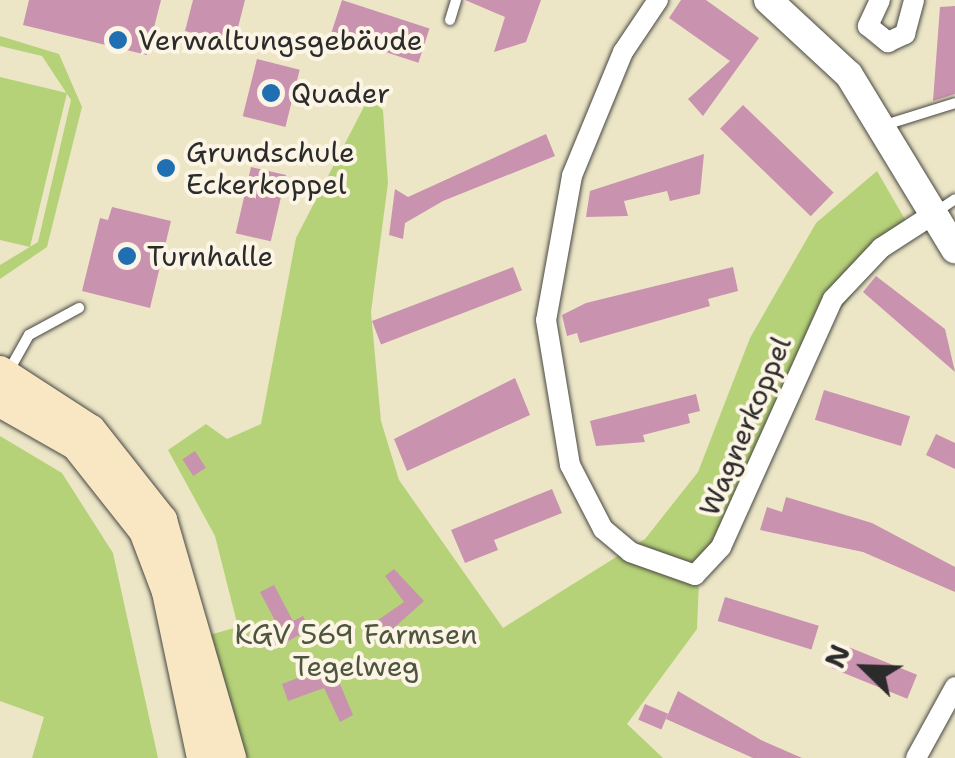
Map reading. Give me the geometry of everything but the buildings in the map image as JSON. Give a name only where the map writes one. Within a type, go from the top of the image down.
[{"type":"main road","points":[[2,383],[76,446],[144,531],[167,592],[202,758]]},
{"type":"main road","points":[[2,383],[90,430],[162,520],[231,758]]},
{"type":"street","name":"Wagnerkoppel","points":[[658,0],[623,52],[581,150],[547,309],[546,354],[570,465],[603,529],[630,552],[695,574],[722,547],[832,298],[881,248],[945,206]]},
{"type":"street","points":[[768,0],[827,50],[945,206],[955,249]]},
{"type":"street","points":[[880,0],[868,26],[888,42],[905,34],[914,0]]},
{"type":"street","points":[[916,758],[955,687]]},
{"type":"lane","points":[[450,20],[456,0]]},
{"type":"lane","points":[[884,125],[955,103]]},
{"type":"lane","points":[[2,383],[30,335],[79,308]]},
{"type":"green space","points":[[0,36],[59,54],[82,107],[47,247],[0,279],[0,265],[38,242],[71,100],[42,56],[0,46]]},
{"type":"green space","points":[[0,77],[67,93],[30,247],[0,240]]},
{"type":"green space","name":"KGV 569 Farmsen Tegelweg","points":[[369,97],[383,110],[388,183],[371,312],[381,421],[399,480],[503,628],[645,539],[698,472],[750,338],[816,223],[877,171],[914,235],[890,247],[828,325],[699,581],[697,629],[627,724],[663,758],[244,758],[209,635],[238,627],[215,536],[168,450],[206,424],[227,439],[261,424],[296,238]]},
{"type":"green space","points":[[0,436],[62,473],[113,553],[158,758],[32,758],[44,717],[0,701]]},
{"type":"place","name":"Verwaltungsgebäude","points":[[118,40]]},
{"type":"place","name":"Quader","points":[[271,93]]},
{"type":"place","name":"Grundschule Eckerkoppel","points":[[166,168]]},
{"type":"place","name":"Turnhalle","points":[[127,256]]}]
